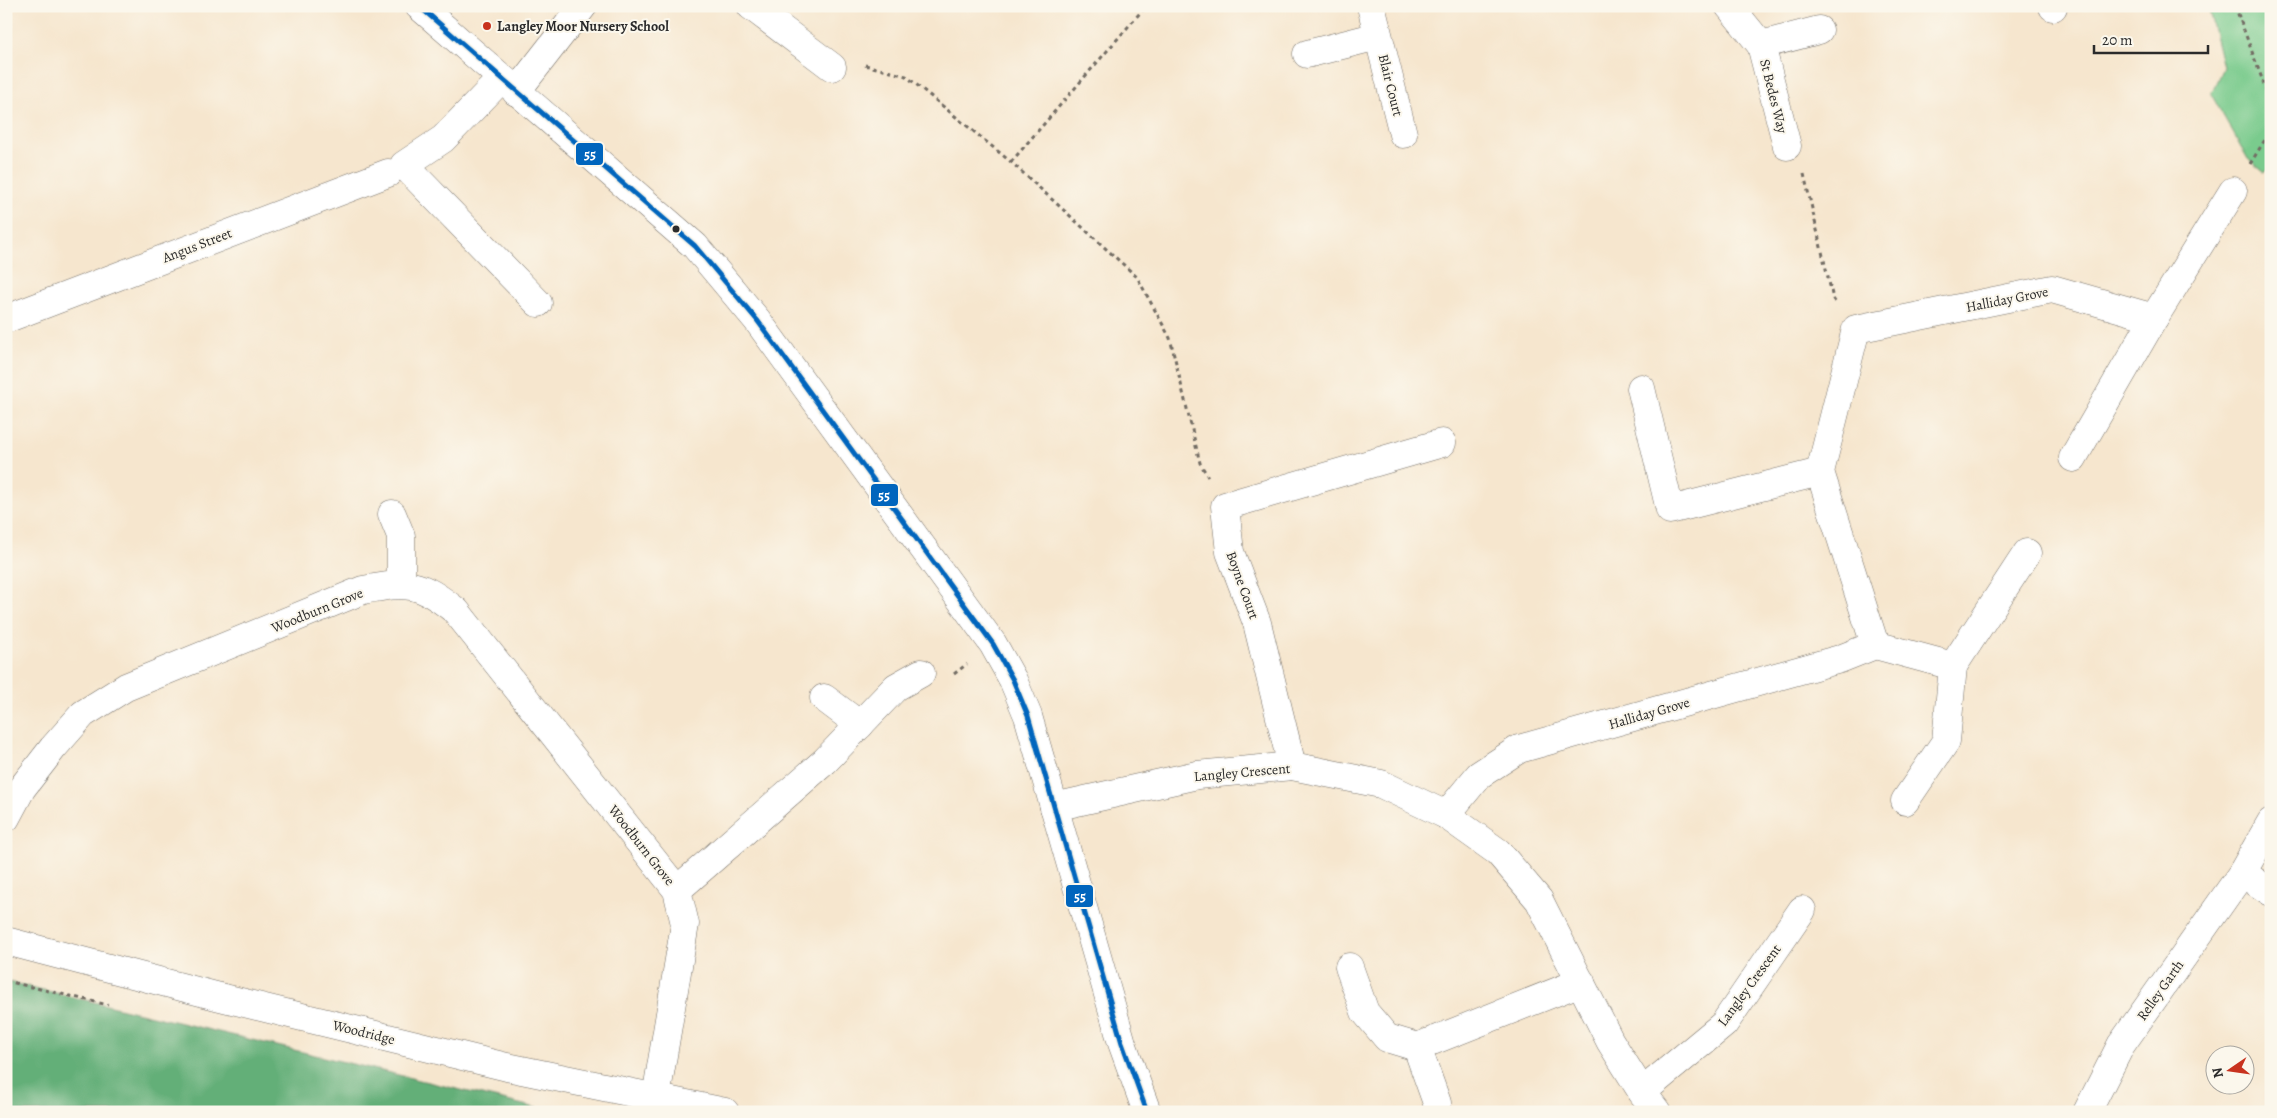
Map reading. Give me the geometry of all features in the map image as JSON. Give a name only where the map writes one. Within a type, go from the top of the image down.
[{"type":"street","points":[[419,6],[695,246],[758,320],[993,644],[1013,680],[1028,716],[1122,1043],[1147,1112]]},
{"type":"street","points":[[538,303],[404,165],[443,139],[508,85],[583,6]]},
{"type":"street","points":[[752,6],[832,67]]},
{"type":"street","name":"Blair Court","points":[[1371,6],[1403,134]]},
{"type":"street","name":"St Bedes Way","points":[[1729,6],[1761,45],[1787,146]]},
{"type":"street","name":"St Bedes Way","points":[[1761,45],[1818,30]]},
{"type":"street","name":"Blair Court","points":[[1307,54],[1378,36]]},
{"type":"street","name":"Angus Street","points":[[6,319],[388,173]]},
{"type":"street","points":[[2073,458],[2154,318],[2234,191]]},
{"type":"street","name":"Halliday Grove","points":[[1856,329],[2052,289],[2154,318]]},
{"type":"street","points":[[1856,329],[1820,472],[1874,645],[1953,666]]},
{"type":"street","points":[[1642,388],[1670,510],[1820,472]]},
{"type":"street","points":[[1225,506],[1442,443]]},
{"type":"street","name":"Boyne Court","points":[[1225,506],[1230,552],[1258,623],[1292,766]]},
{"type":"street","points":[[392,514],[401,536],[401,583]]},
{"type":"street","points":[[1905,800],[1946,740],[1953,666],[2027,553]]},
{"type":"street","name":"Woodburn Grove","points":[[6,818],[22,788],[53,748],[83,714],[126,687],[363,590],[401,583],[432,592],[456,611],[677,890],[685,924],[656,1097]]},
{"type":"street","name":"Halliday Grove","points":[[1446,815],[1478,775],[1519,749],[1840,659],[1874,645]]},
{"type":"street","name":"Woodburn Grove","points":[[677,890],[825,761],[896,687],[921,673]]},
{"type":"street","points":[[824,698],[860,725]]},
{"type":"street","name":"Langley Crescent","points":[[1054,807],[1197,774],[1292,766],[1381,784],[1446,815],[1498,852],[1539,900],[1610,1041],[1649,1102],[1724,1024],[1802,910]]},
{"type":"street","name":"Relley Garth","points":[[2087,1112],[2121,1045],[2242,873],[2271,822]]},
{"type":"street","points":[[2242,873],[2271,892]]},
{"type":"street","name":"Woodridge","points":[[6,941],[216,996],[498,1065],[725,1112]]},
{"type":"street","points":[[1349,967],[1365,1012],[1387,1038],[1417,1047],[1581,982]]},
{"type":"street","points":[[1417,1047],[1437,1103]]},
{"type":"path","points":[[1011,162],[1146,6]]},
{"type":"path","points":[[2235,6],[2271,103]]},
{"type":"path","points":[[832,67],[850,61],[906,76],[1011,162],[1136,277],[1170,338],[1200,464],[1225,506]]},
{"type":"path","points":[[2234,191],[2271,130]]},
{"type":"path","points":[[1787,146],[1803,173],[1833,300],[1856,329]]},
{"type":"path","points":[[921,673],[947,679],[993,644]]},
{"type":"green space","points":[[2208,6],[2271,6],[2271,165],[2265,173],[2248,159],[2211,94],[2223,67]]},
{"type":"green space","points":[[6,981],[553,1112],[6,1112]]},
{"type":"transit line","name":"55","points":[[419,6],[695,246],[757,320],[993,644],[1013,680],[1028,716],[1122,1043],[1147,1112]]},
{"type":"place","name":"Langley Moor Nursery School","points":[[487,26]]}]
